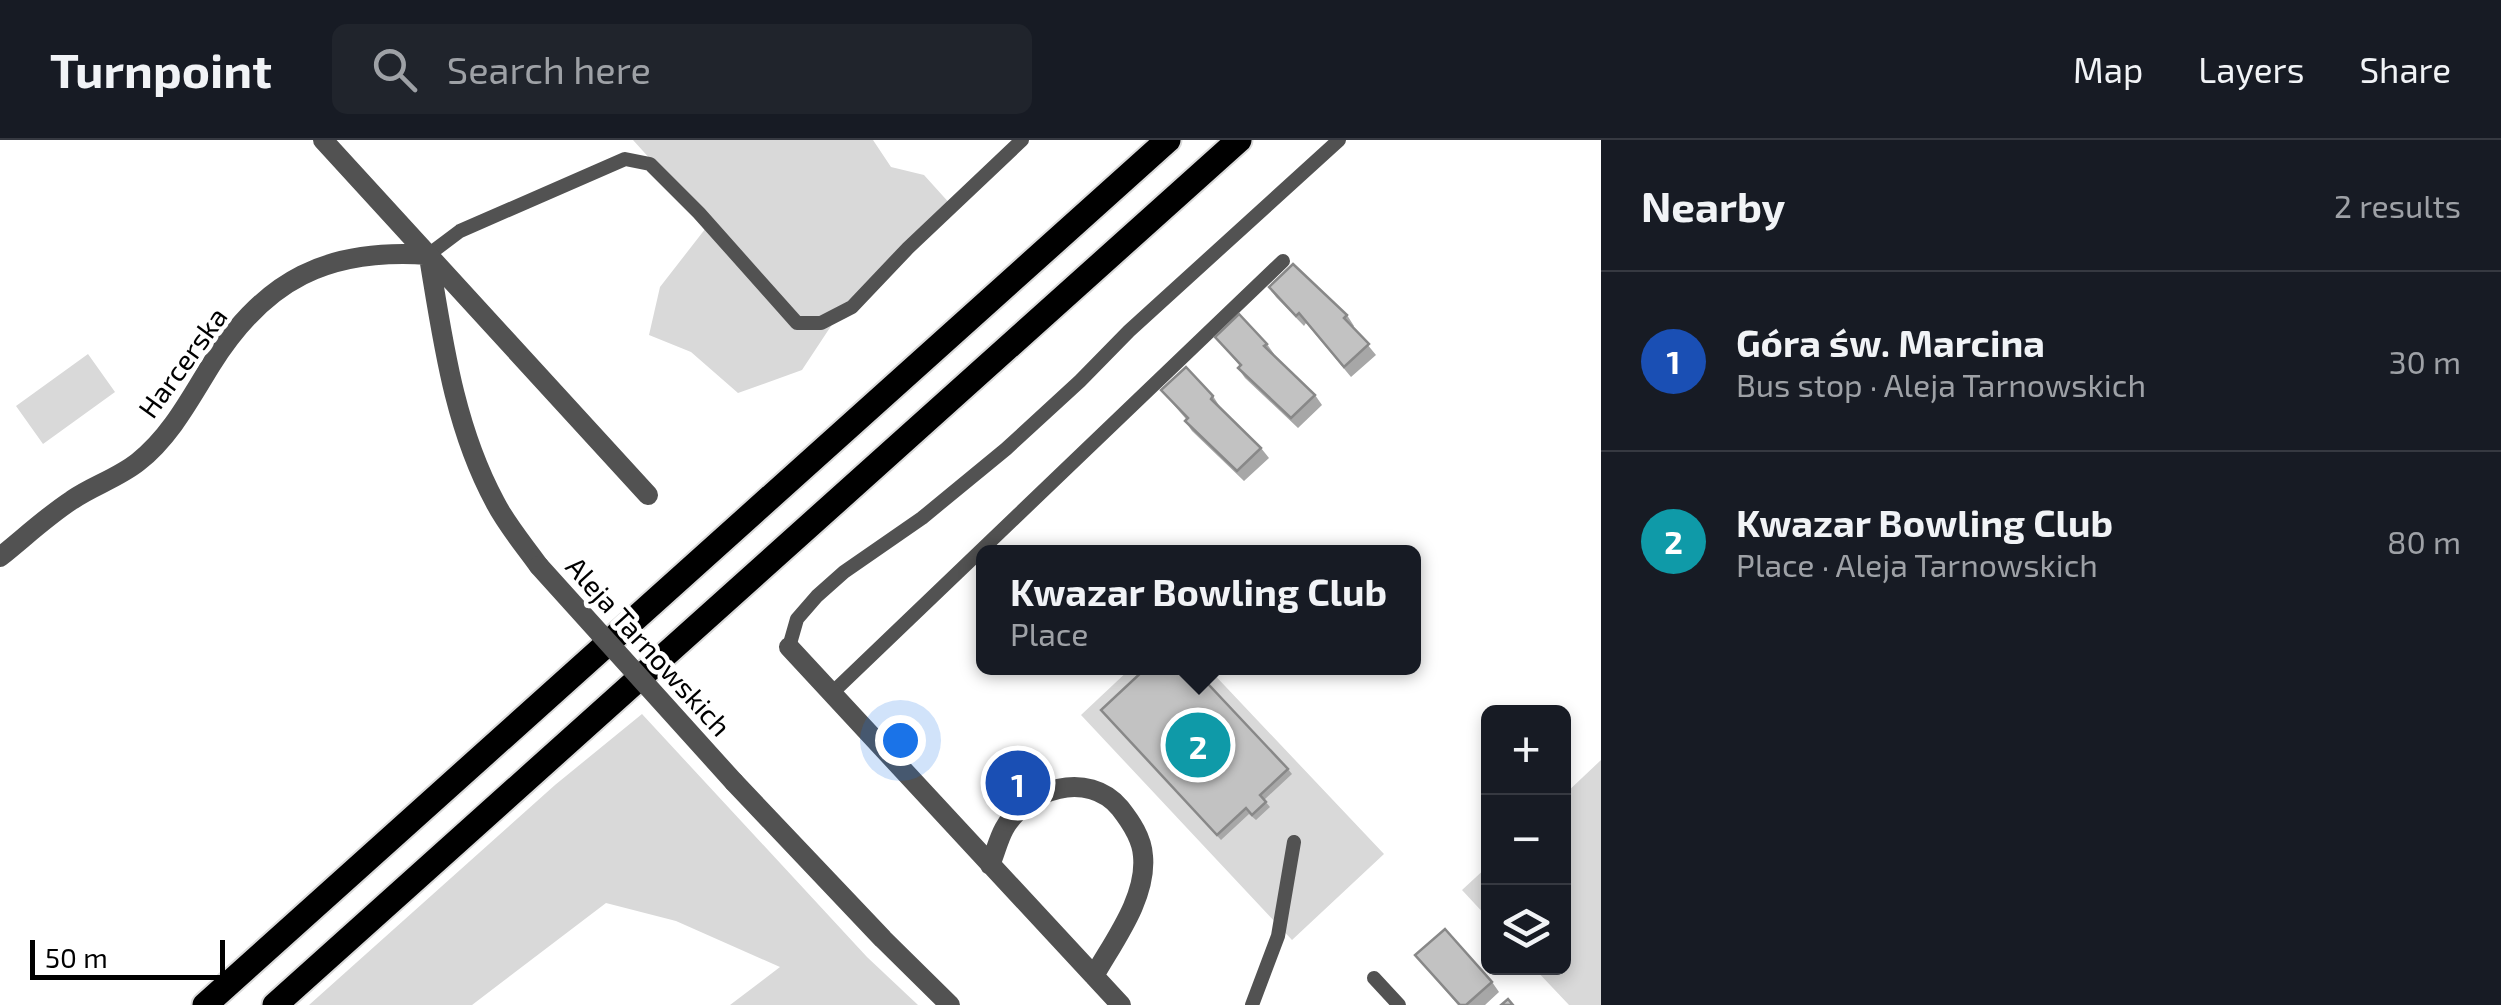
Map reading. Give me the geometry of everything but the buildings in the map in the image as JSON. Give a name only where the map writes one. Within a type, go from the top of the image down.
[{"type":"main road","points":[[205,1005],[1168,140]]},
{"type":"main road","points":[[275,1005],[1239,140]]},
{"type":"street","points":[[324,140],[648,495]]},
{"type":"street","name":"Harcerska","points":[[0,557],[71,500],[138,462],[177,420],[214,359],[262,300],[312,269],[360,254],[428,255]]},
{"type":"street","name":"Aleja Tarnowskich","points":[[428,255],[446,362],[468,444],[496,505],[538,566],[734,782],[950,1005]]},
{"type":"street","points":[[789,647],[1121,1005]]},
{"type":"street","points":[[990,865],[1004,828],[1036,797],[1081,785],[1102,792],[1116,803],[1130,820],[1144,858],[1131,910],[1094,976]]},
{"type":"lane","points":[[428,255],[460,231],[624,159],[650,164],[699,212],[797,322],[821,322],[852,307],[1022,140]]},
{"type":"lane","points":[[789,647],[796,619],[817,596],[844,572],[922,518],[1006,448],[1142,318],[1339,140]]},
{"type":"lane","points":[[987,545],[1283,261]]},
{"type":"lane","points":[[831,694],[976,555]]},
{"type":"lane","points":[[1252,1005],[1278,936],[1294,842]]},
{"type":"lane","points":[[1374,978],[1399,1005]]},
{"type":"shaded area","points":[[633,140],[873,140],[891,167],[924,175],[952,206],[835,320],[802,370],[738,393],[691,352],[649,335],[660,287],[709,224]]},
{"type":"shaded area","points":[[88,354],[115,392],[43,444],[16,406]]},
{"type":"shaded area","points":[[1124,675],[1215,675],[1384,854],[1292,940],[1081,715]]},
{"type":"shaded area","points":[[642,714],[867,957],[918,1005],[730,1005],[780,967],[676,921],[606,903],[472,1005],[309,1005],[555,785]]},
{"type":"shaded area","points":[[1601,760],[1601,1005],[1569,1005],[1541,975],[1571,975],[1571,788]]},
{"type":"shaded area","points":[[1481,872],[1481,910],[1462,890]]},
{"type":"place","name":"Kwazar Bowling Club","points":[[1198,745]]},
{"type":"place","name":"Góra św. Marcina","points":[[1018,783]]}]
